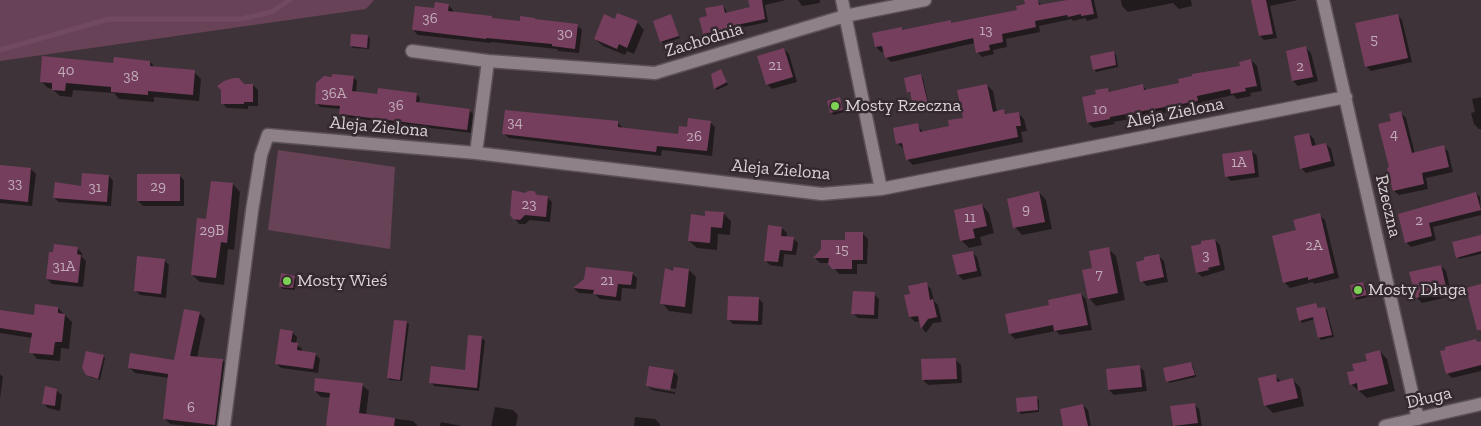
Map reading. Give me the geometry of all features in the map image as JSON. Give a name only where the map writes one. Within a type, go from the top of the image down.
[{"type":"street","points":[[842,0],[881,189]]},
{"type":"street","name":"Zachodnia","points":[[412,51],[488,61],[655,73],[846,16],[925,0]]},
{"type":"street","name":"Rzeczna","points":[[1323,0],[1418,419]]},
{"type":"street","points":[[476,153],[488,61]]},
{"type":"street","name":"Aleja Zielona","points":[[224,426],[252,211],[261,155],[268,135],[476,153],[822,194],[881,189],[1346,97]]},
{"type":"street","name":"Długa","points":[[1385,426],[1481,404]]},
{"type":"shaded area","points":[[0,0],[374,0],[366,9],[0,61]]},
{"type":"shaded area","points":[[278,150],[395,167],[390,249],[268,230]]},
{"type":"building","points":[[748,0],[762,0],[765,19],[703,34],[699,18],[707,16],[705,8],[723,5],[725,13],[750,7]]},
{"type":"building","points":[[1024,0],[1038,0],[1039,5],[1067,0],[1091,0],[1094,14],[1068,17],[1067,15],[1035,21],[1036,27],[1002,34],[1003,42],[989,45],[990,50],[976,53],[973,38],[885,58],[882,46],[875,47],[872,33],[902,27],[902,30],[951,20],[951,23],[1017,10],[1016,6],[1025,4]]},
{"type":"building","points":[[1251,0],[1266,0],[1273,34],[1259,36]]},
{"type":"building","points":[[435,2],[449,4],[448,11],[492,16],[492,18],[520,21],[520,16],[578,24],[575,49],[552,46],[552,44],[486,39],[412,30],[415,6],[434,8]]},
{"type":"building","points":[[617,13],[638,21],[627,48],[619,44],[617,49],[594,39],[604,14],[615,19]]},
{"type":"building","points":[[671,14],[679,36],[660,42],[653,21]]},
{"type":"building","points":[[1398,14],[1408,58],[1365,67],[1355,23]]},
{"type":"building","points":[[351,34],[368,35],[367,48],[350,46]]},
{"type":"building","points":[[1306,46],[1313,77],[1292,81],[1286,51]]},
{"type":"building","points":[[784,48],[793,77],[766,85],[757,56]]},
{"type":"building","points":[[1114,51],[1116,65],[1093,70],[1090,56]]},
{"type":"building","points":[[42,56],[113,63],[114,57],[150,61],[150,66],[195,70],[193,95],[148,91],[148,95],[111,92],[111,87],[66,83],[65,91],[52,90],[52,83],[40,82]]},
{"type":"building","points":[[1251,59],[1257,86],[1245,88],[1246,91],[1231,94],[1230,89],[1197,96],[1198,101],[1087,123],[1082,97],[1096,94],[1095,90],[1108,88],[1109,92],[1143,84],[1144,90],[1179,83],[1178,79],[1192,76],[1192,74],[1240,66],[1239,62]]},
{"type":"building","points":[[721,69],[727,82],[714,89],[711,74]]},
{"type":"building","points":[[332,74],[354,76],[352,91],[377,94],[378,88],[417,93],[416,102],[470,109],[467,130],[339,114],[340,106],[315,104],[316,83],[324,76],[332,77]]},
{"type":"building","points":[[921,74],[928,104],[913,107],[910,92],[907,93],[904,78]]},
{"type":"building","points":[[233,78],[239,78],[244,84],[253,84],[253,102],[221,104],[221,90],[217,86]]},
{"type":"building","points":[[987,84],[993,112],[1004,109],[1005,114],[1019,112],[1021,126],[1016,126],[1018,137],[906,160],[902,143],[896,144],[893,128],[918,123],[920,132],[949,126],[948,120],[963,118],[957,90]]},
{"type":"building","name":"Mosty Rzeczna","points":[[840,97],[843,110],[830,113],[827,101]]},
{"type":"building","points":[[505,110],[618,121],[618,127],[678,134],[679,126],[687,127],[688,118],[711,121],[707,151],[657,146],[656,152],[502,134]]},
{"type":"building","points":[[1401,111],[1412,153],[1444,145],[1449,167],[1422,173],[1424,184],[1393,191],[1378,124],[1391,121],[1389,114]]},
{"type":"building","points":[[1309,133],[1312,146],[1326,143],[1331,161],[1300,169],[1294,136]]},
{"type":"building","points":[[1252,150],[1255,173],[1225,177],[1222,154]]},
{"type":"building","points":[[0,165],[31,168],[28,202],[0,199]]},
{"type":"building","points":[[82,173],[109,175],[107,202],[53,198],[55,182],[81,186]]},
{"type":"building","points":[[137,174],[180,174],[180,201],[137,201]]},
{"type":"building","points":[[211,181],[233,183],[227,243],[221,242],[216,278],[191,275],[197,218],[206,219]]},
{"type":"building","points":[[512,190],[525,193],[534,191],[537,195],[548,196],[546,217],[525,215],[520,220],[513,219],[510,215]]},
{"type":"building","points":[[1039,191],[1045,222],[1013,228],[1007,199]]},
{"type":"building","points":[[1476,192],[1481,210],[1429,223],[1432,236],[1405,243],[1398,214]]},
{"type":"building","points":[[982,204],[987,226],[973,229],[975,238],[960,241],[954,210]]},
{"type":"building","points":[[705,211],[724,212],[722,228],[711,227],[710,243],[688,241],[691,214],[705,216]]},
{"type":"building","points":[[1320,213],[1334,273],[1308,280],[1308,277],[1283,283],[1272,236],[1296,230],[1293,220]]},
{"type":"building","points":[[768,225],[782,227],[781,236],[794,237],[792,251],[780,250],[778,262],[764,261]]},
{"type":"building","points":[[845,232],[863,232],[863,260],[852,260],[852,269],[832,269],[828,264],[829,258],[813,258],[821,249],[821,240],[845,240]]},
{"type":"building","points":[[1481,235],[1481,251],[1456,258],[1452,242]]},
{"type":"building","points":[[1215,239],[1220,265],[1196,273],[1191,246],[1201,244],[1201,241]]},
{"type":"building","points":[[54,244],[78,247],[77,254],[81,255],[78,283],[46,279],[49,252],[53,252]]},
{"type":"building","points":[[1109,247],[1118,293],[1088,299],[1082,270],[1092,268],[1089,251]]},
{"type":"building","points":[[973,251],[977,271],[957,275],[952,255]]},
{"type":"building","points":[[1159,254],[1164,277],[1140,282],[1136,262],[1144,260],[1144,257]]},
{"type":"building","points":[[137,256],[165,259],[161,294],[134,291]]},
{"type":"building","points":[[1441,265],[1447,291],[1416,298],[1409,272]]},
{"type":"building","points":[[586,267],[633,272],[631,285],[618,284],[616,297],[593,294],[594,290],[573,288],[584,279]]},
{"type":"building","points":[[674,267],[689,269],[685,307],[660,304],[665,268],[673,271]]},
{"type":"building","name":"Mosty Wieś","points":[[281,273],[295,276],[293,288],[279,287]]},
{"type":"building","points":[[927,282],[930,300],[933,299],[937,317],[928,319],[921,329],[918,316],[909,317],[904,295],[910,294],[908,286]]},
{"type":"building","name":"Mosty Długa","points":[[1363,282],[1367,295],[1353,298],[1350,285]]},
{"type":"building","points":[[1481,284],[1481,330],[1477,330],[1466,288]]},
{"type":"building","points":[[853,291],[875,292],[874,315],[851,314]]},
{"type":"building","points":[[1081,293],[1088,325],[1054,331],[1053,325],[1009,334],[1005,314],[1049,305],[1048,300]]},
{"type":"building","points":[[728,296],[759,297],[758,321],[727,320]]},
{"type":"building","points":[[1316,303],[1318,308],[1325,307],[1332,335],[1318,338],[1313,317],[1299,321],[1296,308]]},
{"type":"building","points":[[35,304],[58,307],[58,313],[65,314],[62,342],[55,342],[53,355],[29,353],[32,333],[0,328],[0,310],[34,315]]},
{"type":"building","points":[[184,309],[200,312],[190,356],[223,359],[215,425],[163,419],[168,374],[128,368],[130,353],[174,360]]},
{"type":"building","points":[[394,320],[407,321],[400,380],[387,378]]},
{"type":"building","points":[[280,329],[293,331],[291,342],[298,343],[297,350],[316,353],[313,369],[275,364]]},
{"type":"building","points":[[468,335],[482,336],[477,388],[429,383],[431,366],[465,370]]},
{"type":"building","points":[[1476,339],[1477,342],[1481,341],[1481,365],[1446,374],[1440,351],[1445,350],[1445,347]]},
{"type":"building","points":[[1380,350],[1388,384],[1358,391],[1357,383],[1350,385],[1347,372],[1354,371],[1352,364],[1367,361],[1365,354]]},
{"type":"building","points":[[86,351],[104,355],[98,379],[86,375],[82,368]]},
{"type":"building","points":[[956,358],[957,379],[922,380],[921,359]]},
{"type":"building","points":[[1191,362],[1195,375],[1166,382],[1163,368]]},
{"type":"building","points":[[1140,365],[1142,387],[1108,390],[1106,369]]},
{"type":"building","points":[[649,366],[674,370],[670,390],[646,386]]},
{"type":"building","points":[[1276,374],[1277,382],[1293,378],[1298,398],[1264,406],[1258,378]]},
{"type":"building","points":[[315,378],[363,383],[359,413],[395,418],[394,426],[326,426],[330,393],[314,391]]},
{"type":"building","points":[[45,386],[57,389],[55,406],[42,404]]},
{"type":"building","points":[[1037,396],[1038,410],[1017,412],[1016,398]]},
{"type":"building","points":[[1195,403],[1198,423],[1173,426],[1170,406]]},
{"type":"building","points":[[1083,404],[1088,426],[1063,426],[1060,409]]},
{"type":"waterway","points":[[0,50],[109,19],[241,19],[271,12],[290,0]]},
{"type":"place","name":"Mosty Rzeczna","points":[[835,106]]},
{"type":"place","name":"Mosty Wieś","points":[[287,281]]},
{"type":"place","name":"Mosty Długa","points":[[1358,290]]}]
